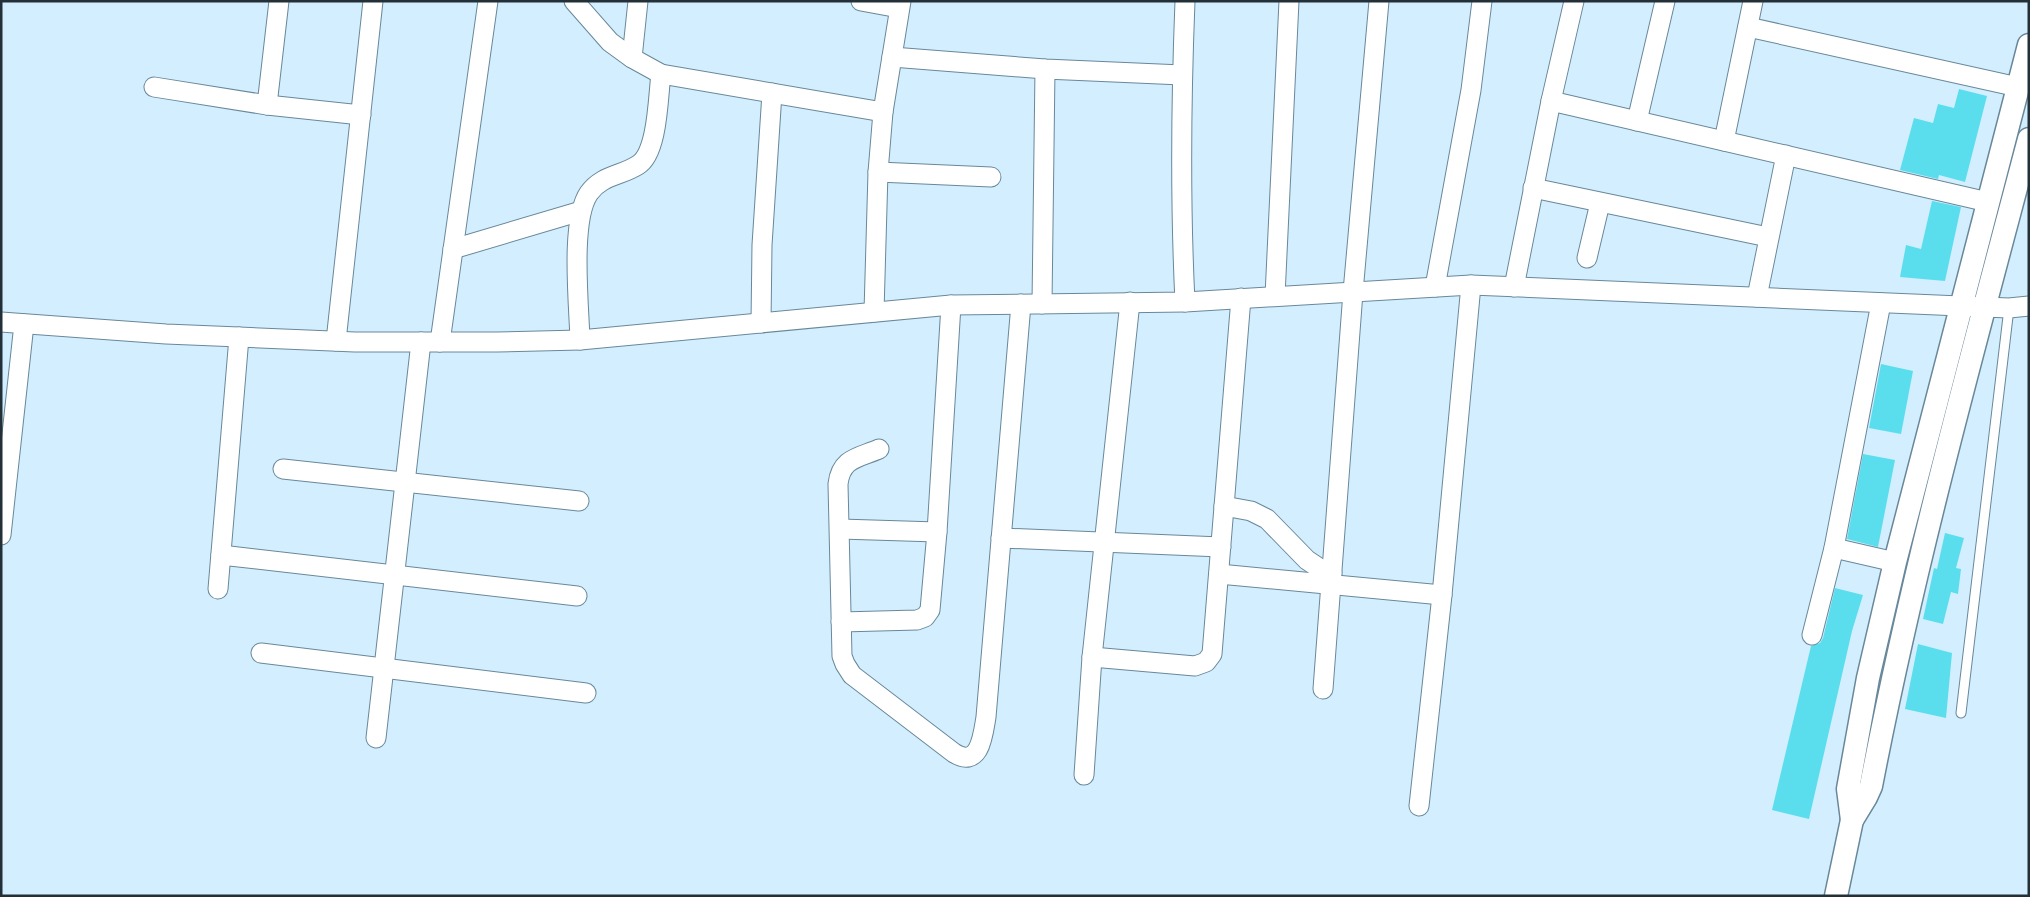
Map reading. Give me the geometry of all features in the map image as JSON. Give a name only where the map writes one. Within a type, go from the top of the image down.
[{"type":"street","points":[[267,105],[279,1]]},
{"type":"street","points":[[336,341],[373,1]]},
{"type":"street","points":[[440,342],[488,1]]},
{"type":"street","points":[[574,1],[610,42],[632,58],[661,74],[883,112]]},
{"type":"street","points":[[632,58],[638,1]]},
{"type":"street","points":[[861,1],[900,4],[883,112],[878,172],[874,312]]},
{"type":"street","points":[[1185,1],[1182,75],[1181,206],[1185,302]]},
{"type":"street","points":[[1274,296],[1289,1]]},
{"type":"street","points":[[1323,689],[1353,292],[1379,1]]},
{"type":"street","points":[[1435,287],[1471,90],[1482,1]]},
{"type":"street","points":[[1514,287],[1551,101],[1574,1]]},
{"type":"street","points":[[1637,121],[1665,1]]},
{"type":"street","points":[[1724,141],[1753,1]]},
{"type":"street","points":[[1748,26],[2018,87]]},
{"type":"street","points":[[1852,820],[1848,795],[1849,782],[1868,678],[1895,562],[1960,306],[2029,45]]},
{"type":"street","points":[[892,57],[1045,69],[1182,75]]},
{"type":"street","points":[[1042,304],[1045,69]]},
{"type":"street","points":[[580,340],[577,234],[581,211],[588,194],[600,181],[639,165],[648,154],[653,139],[661,74]]},
{"type":"street","points":[[154,87],[267,105],[362,114]]},
{"type":"street","points":[[761,323],[762,245],[772,94]]},
{"type":"street","points":[[1551,101],[1988,202]]},
{"type":"street","points":[[1836,896],[1852,820],[1871,786],[1891,682],[1911,597],[1984,307],[2025,169],[2029,139]]},
{"type":"street","points":[[1757,297],[1786,155]]},
{"type":"street","points":[[878,172],[991,177]]},
{"type":"street","points":[[1533,188],[1768,237]]},
{"type":"street","points":[[1587,258],[1600,203]]},
{"type":"street","points":[[453,249],[581,211]]},
{"type":"street","points":[[1419,806],[1442,595],[1471,285]]},
{"type":"street","points":[[1,322],[166,334],[336,341],[580,340],[951,305],[1185,302],[1471,285],[2009,308],[2029,306]]},
{"type":"street","points":[[1092,658],[1196,666],[1206,662],[1212,654],[1241,298]]},
{"type":"street","points":[[1084,775],[1092,658],[1130,302]]},
{"type":"street","points":[[1812,635],[1834,548],[1881,302]]},
{"type":"street","points":[[879,449],[852,460],[843,466],[838,484],[842,656],[852,675],[954,753],[962,758],[969,757],[977,752],[986,717],[1021,304]]},
{"type":"street","points":[[841,622],[917,620],[925,617],[930,610],[937,532],[951,305]]},
{"type":"street","points":[[1,535],[24,324]]},
{"type":"street","points":[[218,589],[239,337]]},
{"type":"street","points":[[376,738],[421,342]]},
{"type":"street","points":[[283,469],[579,501]]},
{"type":"street","points":[[1224,506],[1251,511],[1267,519],[1307,560],[1331,579]]},
{"type":"street","points":[[840,529],[937,532]]},
{"type":"street","points":[[1001,538],[1221,547]]},
{"type":"street","points":[[1834,548],[1895,562]]},
{"type":"street","points":[[221,555],[394,577],[577,596]]},
{"type":"street","points":[[1219,574],[1331,579],[1442,595]]},
{"type":"street","points":[[261,653],[586,693]]},
{"type":"lane","points":[[1961,713],[2009,308]]},
{"type":"building","points":[[1959,89],[1987,96],[1965,182],[1939,175],[1938,179],[1900,170],[1914,118],[1933,123],[1938,104],[1954,108]]},
{"type":"building","points":[[1932,201],[1961,207],[1945,281],[1900,277],[1906,245],[1921,249]]},
{"type":"building","points":[[1881,364],[1913,371],[1901,434],[1869,428]]},
{"type":"building","points":[[1863,454],[1895,460],[1878,547],[1847,539]]},
{"type":"building","points":[[1945,533],[1964,538],[1956,568],[1961,569],[1958,594],[1951,592],[1943,624],[1923,619],[1934,568],[1937,569]]},
{"type":"building","points":[[1835,588],[1863,595],[1852,631],[1809,819],[1772,810],[1811,646],[1820,643],[1823,638]]},
{"type":"building","points":[[1918,644],[1952,653],[1946,718],[1905,709]]}]
